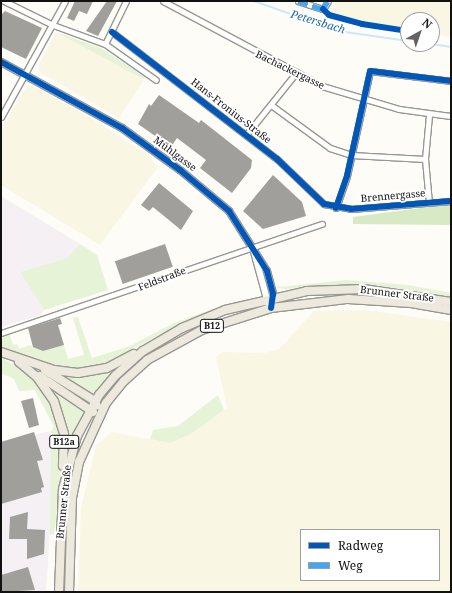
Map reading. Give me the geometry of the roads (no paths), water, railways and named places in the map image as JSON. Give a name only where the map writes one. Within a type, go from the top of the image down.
[{"type":"main road","name":"Brunner Straße","points":[[59,592],[60,536],[68,460],[95,401],[116,375],[143,351],[201,319],[269,298],[307,291],[363,289],[451,302]]},
{"type":"main road","name":"Brunner Straße","points":[[69,592],[75,480],[84,447],[99,415],[124,381],[166,348],[219,323],[270,308],[348,299],[411,303],[451,310]]},
{"type":"main road","points":[[19,360],[54,370],[78,373],[107,368],[136,351],[143,351]]},
{"type":"main road","points":[[1,352],[19,360],[95,401],[99,415]]},
{"type":"main road","points":[[19,360],[99,415]]},
{"type":"main road","name":"B12a","points":[[19,360],[49,392],[61,420],[64,445],[57,516],[60,536]]},
{"type":"street","points":[[4,1],[54,25],[105,44],[156,80]]},
{"type":"street","points":[[1,116],[54,25],[64,1]]},
{"type":"street","points":[[105,44],[126,1]]},
{"type":"street","name":"Bachackergasse","points":[[163,1],[295,74],[322,86],[363,99],[429,115],[451,116]]},
{"type":"street","points":[[298,1],[323,9],[328,1]]},
{"type":"street","name":"Hans-Fronius-Straße","points":[[112,32],[246,135],[324,204],[336,208]]},
{"type":"street","name":"Mühlgasse","points":[[1,62],[122,128],[180,170],[235,218],[267,271],[270,308]]},
{"type":"street","points":[[336,208],[351,155],[370,71],[451,81]]},
{"type":"street","points":[[246,135],[272,105],[295,74]]},
{"type":"street","points":[[272,105],[313,138],[351,155],[425,159]]},
{"type":"street","points":[[429,115],[425,159],[429,203]]},
{"type":"street","name":"Brennergasse","points":[[336,208],[451,201]]},
{"type":"street","name":"Feldstraße","points":[[1,333],[322,224]]},
{"type":"street","name":"Mühlgasse","points":[[253,247],[269,298]]},
{"type":"waterway","name":"Petersbach","points":[[254,1],[338,31],[400,40]]},
{"type":"waterway","name":"Petersbach","points":[[440,45],[451,47]]}]
